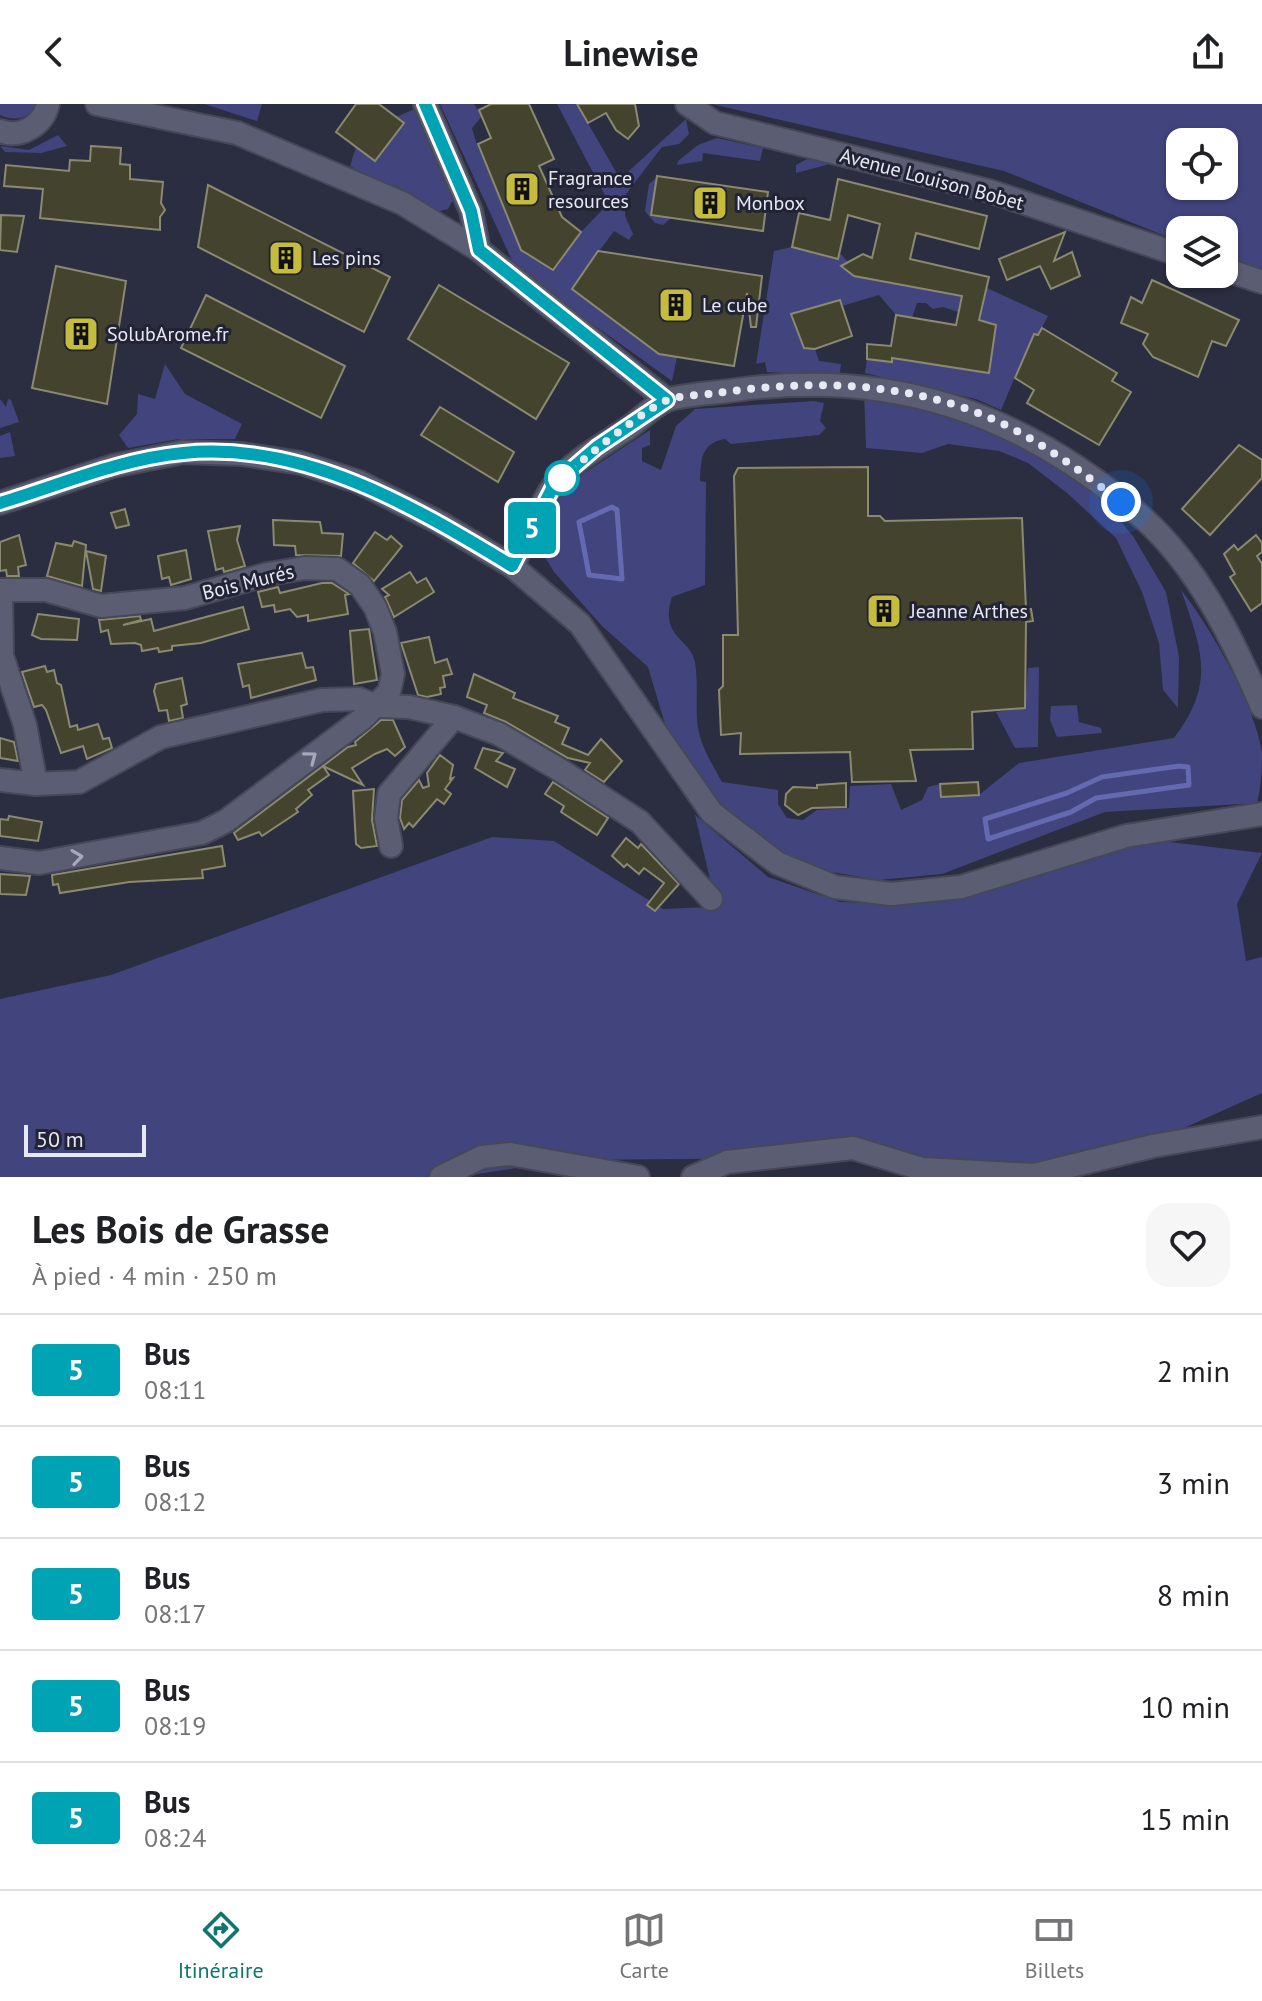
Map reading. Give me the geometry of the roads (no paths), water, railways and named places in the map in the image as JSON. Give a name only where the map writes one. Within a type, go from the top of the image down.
[{"type":"street","points":[[0,131],[24,132],[38,124],[48,104]]},
{"type":"street","points":[[97,104],[237,133],[402,203],[479,250],[667,400]]},
{"type":"street","points":[[425,104],[471,211],[479,250]]},
{"type":"street","name":"Avenue Louison Bobet","points":[[687,104],[715,123],[989,191],[1166,250]]},
{"type":"street","points":[[1238,274],[1262,282]]},
{"type":"street","points":[[512,566],[555,483],[597,447],[667,400],[780,384],[868,386],[945,401],[1000,422],[1074,467],[1144,519],[1182,561],[1216,612],[1262,707]]},
{"type":"street","points":[[0,503],[113,466],[183,452],[242,454],[301,463],[359,482],[440,523],[512,566],[580,624],[712,813],[777,863],[835,887],[891,894],[961,887],[1126,836],[1262,814]]},
{"type":"street","name":"Bois Murés","points":[[0,858],[39,863],[202,833],[226,821],[377,706],[389,692],[393,674],[385,632],[375,607],[360,585],[337,569],[268,574],[185,598],[101,606],[46,590],[1,590],[2,656],[25,725],[36,784]]},
{"type":"street","points":[[0,780],[36,784],[79,782],[161,737],[322,700],[359,699],[377,706],[409,707],[454,717],[499,734],[640,822],[711,899]]},
{"type":"street","points":[[391,846],[386,818],[389,794],[454,717]]},
{"type":"street","points":[[693,1177],[727,1162],[853,1148],[922,1169],[1034,1175],[1153,1146],[1262,1127]]},
{"type":"street","points":[[441,1177],[482,1157],[510,1154],[638,1177]]},
{"type":"waterway","points":[[612,507],[617,510],[622,579],[589,575],[579,522],[612,507]]},
{"type":"waterway","points":[[1179,766],[1188,767],[1189,785],[1096,798],[1071,812],[988,839],[985,819],[1067,793],[1102,777],[1179,766]]},
{"type":"place","name":"Fragrance resources","points":[[522,189]]},
{"type":"place","name":"Monbox","points":[[710,203]]},
{"type":"place","name":"Les pins","points":[[286,258]]},
{"type":"place","name":"Le cube","points":[[676,305]]},
{"type":"place","name":"SolubArome.fr","points":[[81,334]]},
{"type":"place","name":"Jeanne Arthes","points":[[884,611]]}]
